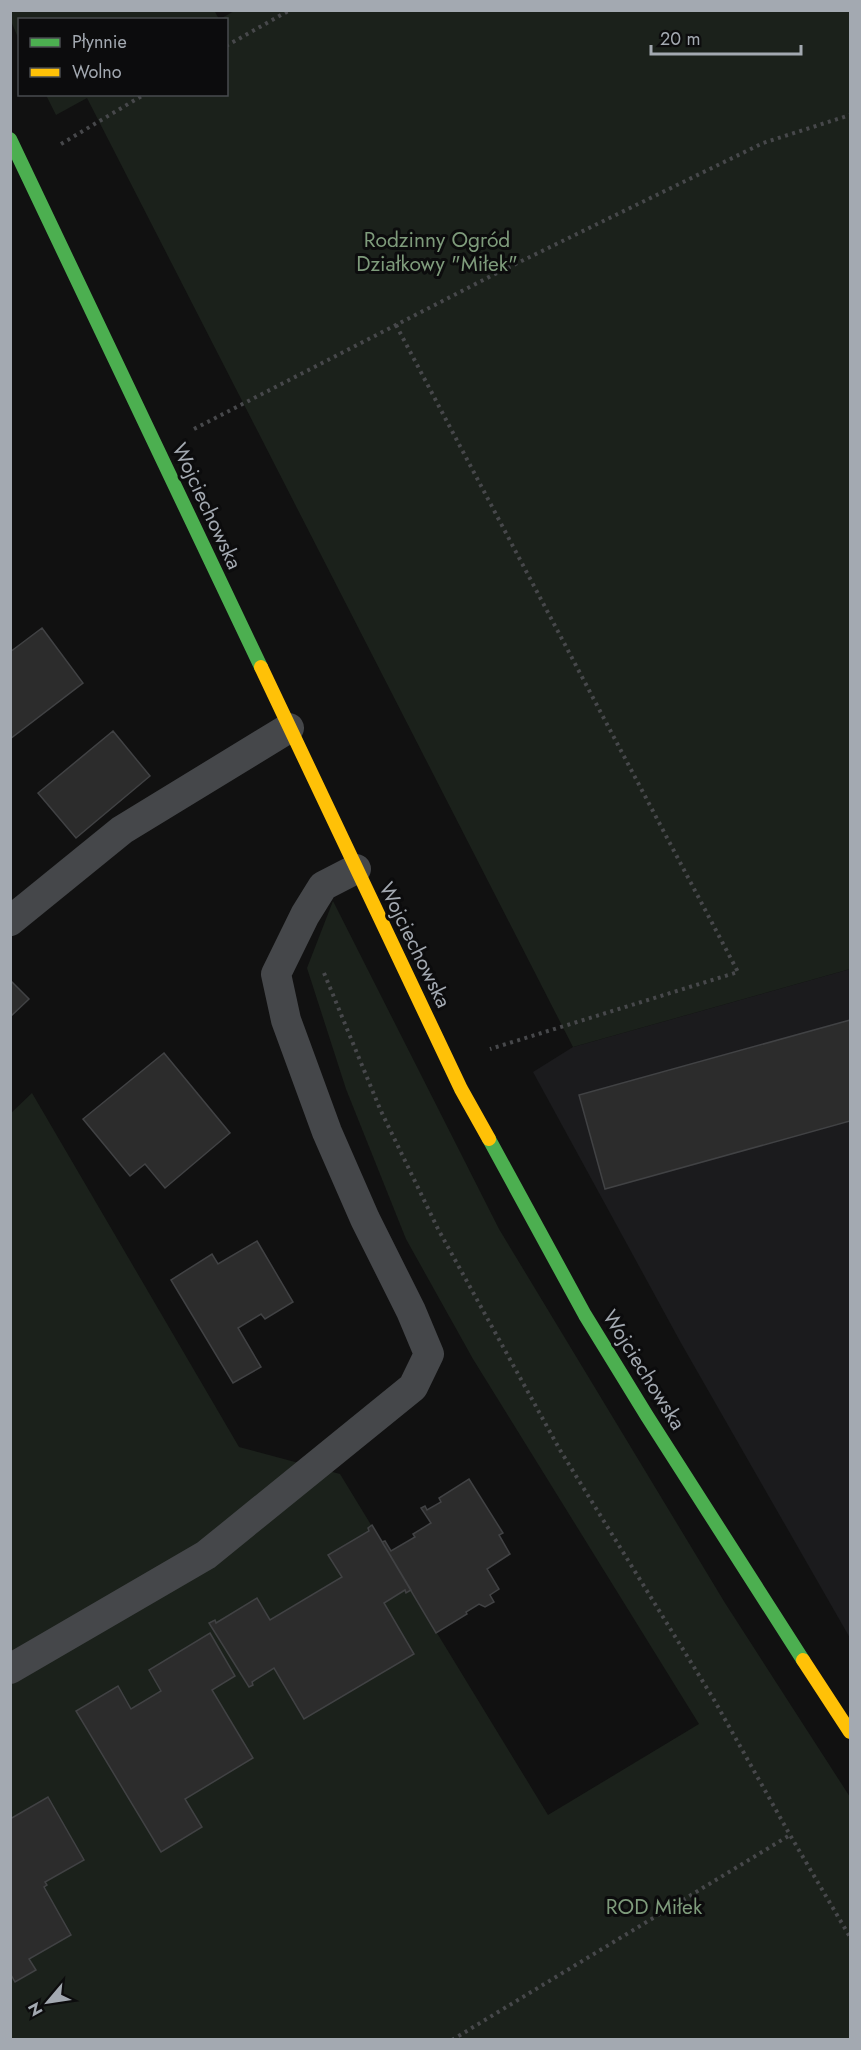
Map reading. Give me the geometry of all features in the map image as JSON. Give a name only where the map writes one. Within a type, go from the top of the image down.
[{"type":"street","name":"Wojciechowska","points":[[10,139],[461,1089],[585,1315],[850,1732]]},
{"type":"lane","points":[[10,921],[122,830],[289,728]]},
{"type":"lane","points":[[10,1669],[206,1555],[413,1387],[429,1354],[327,1132],[286,1020],[276,974],[305,915],[323,886],[356,869]]},
{"type":"path","points":[[228,45],[290,10]]},
{"type":"path","points":[[53,149],[142,96]]},
{"type":"path","points":[[191,431],[493,275],[763,143],[850,115]]},
{"type":"path","points":[[396,325],[738,972],[486,1051]]},
{"type":"path","points":[[320,965],[380,1109],[438,1229],[560,1450],[713,1698],[850,1937]]},
{"type":"path","points":[[452,2040],[790,1835]]},
{"type":"shaded area","points":[[850,969],[850,1638],[681,1343],[533,1072],[573,1047]]},
{"type":"green space","points":[[11,10],[214,10],[218,18],[18,18],[18,38],[11,21]]},
{"type":"green space","name":"Rodzinny Ogród Działkowy \"Miłek\"","points":[[236,10],[850,11],[850,969],[573,1047],[87,98],[56,115],[46,96],[228,96],[228,18],[222,18]]},
{"type":"green space","name":"ROD Miłek","points":[[333,901],[499,1229],[725,1603],[850,1797],[850,2039],[11,2040],[10,1114],[32,1093],[239,1447],[340,1474],[548,1815],[699,1724],[473,1359],[406,1239],[346,1089],[307,968]]},
{"type":"building","points":[[42,628],[83,683],[10,739],[10,652]]},
{"type":"building","points":[[113,731],[150,776],[76,838],[38,793]]},
{"type":"building","points":[[10,980],[29,999],[10,1017]]},
{"type":"building","points":[[850,1020],[850,1121],[605,1189],[579,1095]]},
{"type":"building","points":[[164,1053],[230,1133],[165,1188],[145,1164],[130,1176],[83,1119]]},
{"type":"building","points":[[257,1241],[293,1302],[265,1319],[261,1314],[238,1328],[261,1367],[233,1383],[171,1280],[212,1254],[218,1264]]},
{"type":"building","points":[[469,1479],[503,1533],[499,1535],[510,1554],[487,1569],[499,1589],[490,1595],[494,1602],[485,1607],[479,1604],[436,1633],[382,1542],[385,1541],[391,1551],[415,1537],[413,1534],[431,1523],[421,1508],[425,1506],[427,1510],[441,1502],[439,1498]]},
{"type":"building","points":[[372,1525],[411,1590],[406,1593],[405,1590],[384,1603],[414,1654],[304,1719],[274,1668],[252,1682],[253,1685],[249,1687],[209,1623],[215,1620],[216,1623],[257,1598],[270,1620],[342,1577],[328,1555],[369,1531],[368,1528]]},
{"type":"building","points":[[210,1633],[235,1676],[212,1690],[253,1758],[185,1799],[202,1827],[161,1852],[76,1711],[118,1686],[131,1709],[161,1691],[149,1670]]},
{"type":"building","points":[[48,1797],[84,1860],[45,1882],[47,1885],[44,1887],[71,1935],[29,1959],[36,1970],[15,1982],[10,1973],[10,1819]]},
{"type":"traffic: fast","points":[[10,139],[261,667]]},
{"type":"traffic: fast","points":[[489,1139],[585,1315],[803,1660]]},
{"type":"traffic: slow","points":[[261,667],[461,1089],[489,1139]]},
{"type":"traffic: slow","points":[[803,1660],[850,1732]]}]
